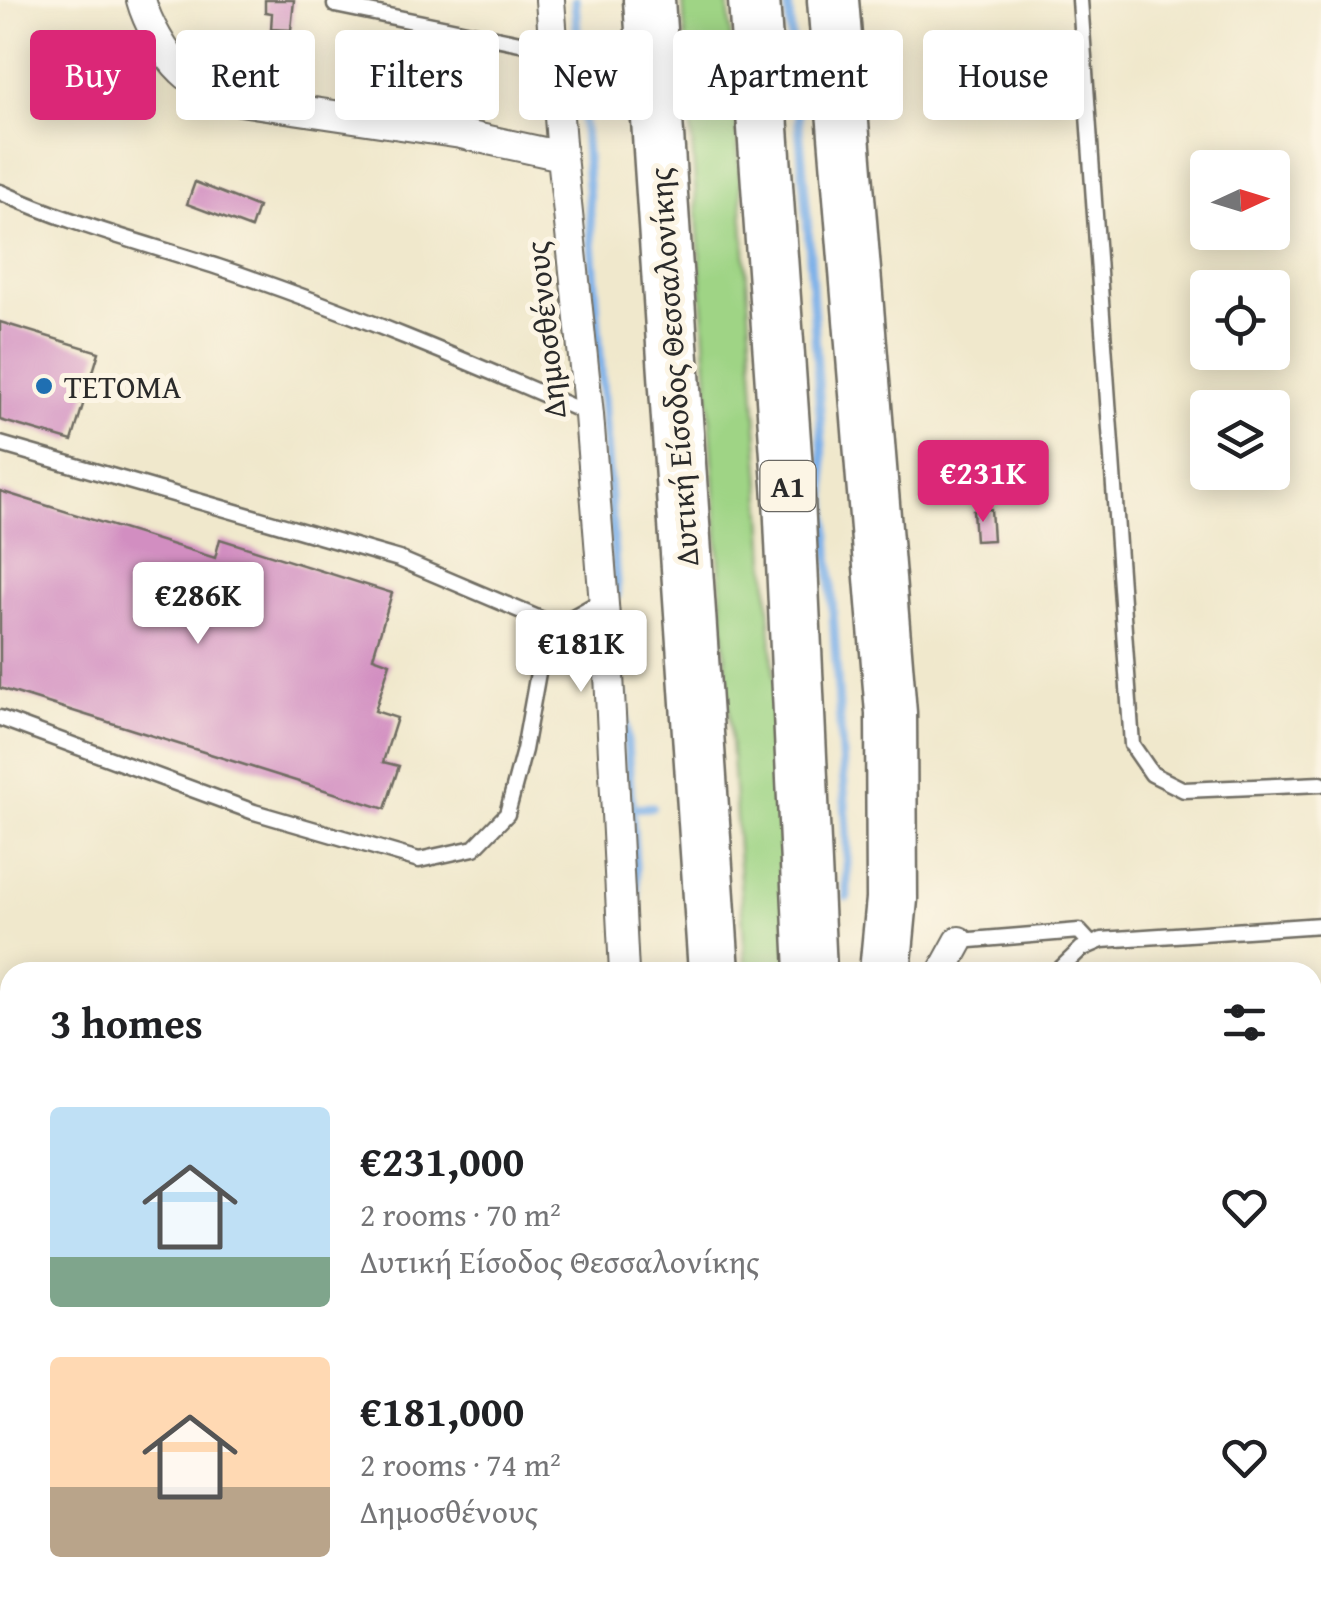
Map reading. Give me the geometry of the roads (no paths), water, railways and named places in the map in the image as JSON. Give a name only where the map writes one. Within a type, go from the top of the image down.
[{"type":"highway","points":[[623,0],[668,282]]},
{"type":"highway","name":"Δυτική Είσοδος Θεσσαλονίκης","points":[[649,0],[713,962]]},
{"type":"highway","name":"Α1","points":[[754,0],[789,498],[811,962]]},
{"type":"highway","points":[[838,15],[891,714],[893,868],[886,962]]},
{"type":"street","points":[[141,0],[159,38],[182,71],[208,89],[240,101],[460,134],[562,156]]},
{"type":"street","name":"Δημοσθένους","points":[[550,0],[552,30]]},
{"type":"street","name":"Δημοσθένους","points":[[559,120],[590,414],[623,962]]},
{"type":"street","points":[[947,962],[959,941]]},
{"type":"lane","points":[[1080,0],[1132,745],[1152,774],[1184,790],[1321,784]]},
{"type":"lane","points":[[335,5],[519,43]]},
{"type":"lane","points":[[0,192],[50,215],[219,268],[430,344],[590,414]]},
{"type":"lane","points":[[0,444],[399,559],[557,626]]},
{"type":"lane","points":[[0,718],[254,812],[419,860],[474,848],[507,814],[524,750],[543,645],[557,626],[604,600]]},
{"type":"lane","points":[[1066,962],[1091,944],[1113,938],[1321,925]]},
{"type":"lane","points":[[959,941],[1079,931],[1091,944]]},
{"type":"waterway","points":[[575,0],[617,596]]},
{"type":"waterway","points":[[788,0],[809,240],[847,831],[847,897]]},
{"type":"waterway","points":[[624,696],[641,962]]},
{"type":"waterway","points":[[631,808],[652,807]]},
{"type":"place","name":"TETOMA","points":[[44,386]]}]
